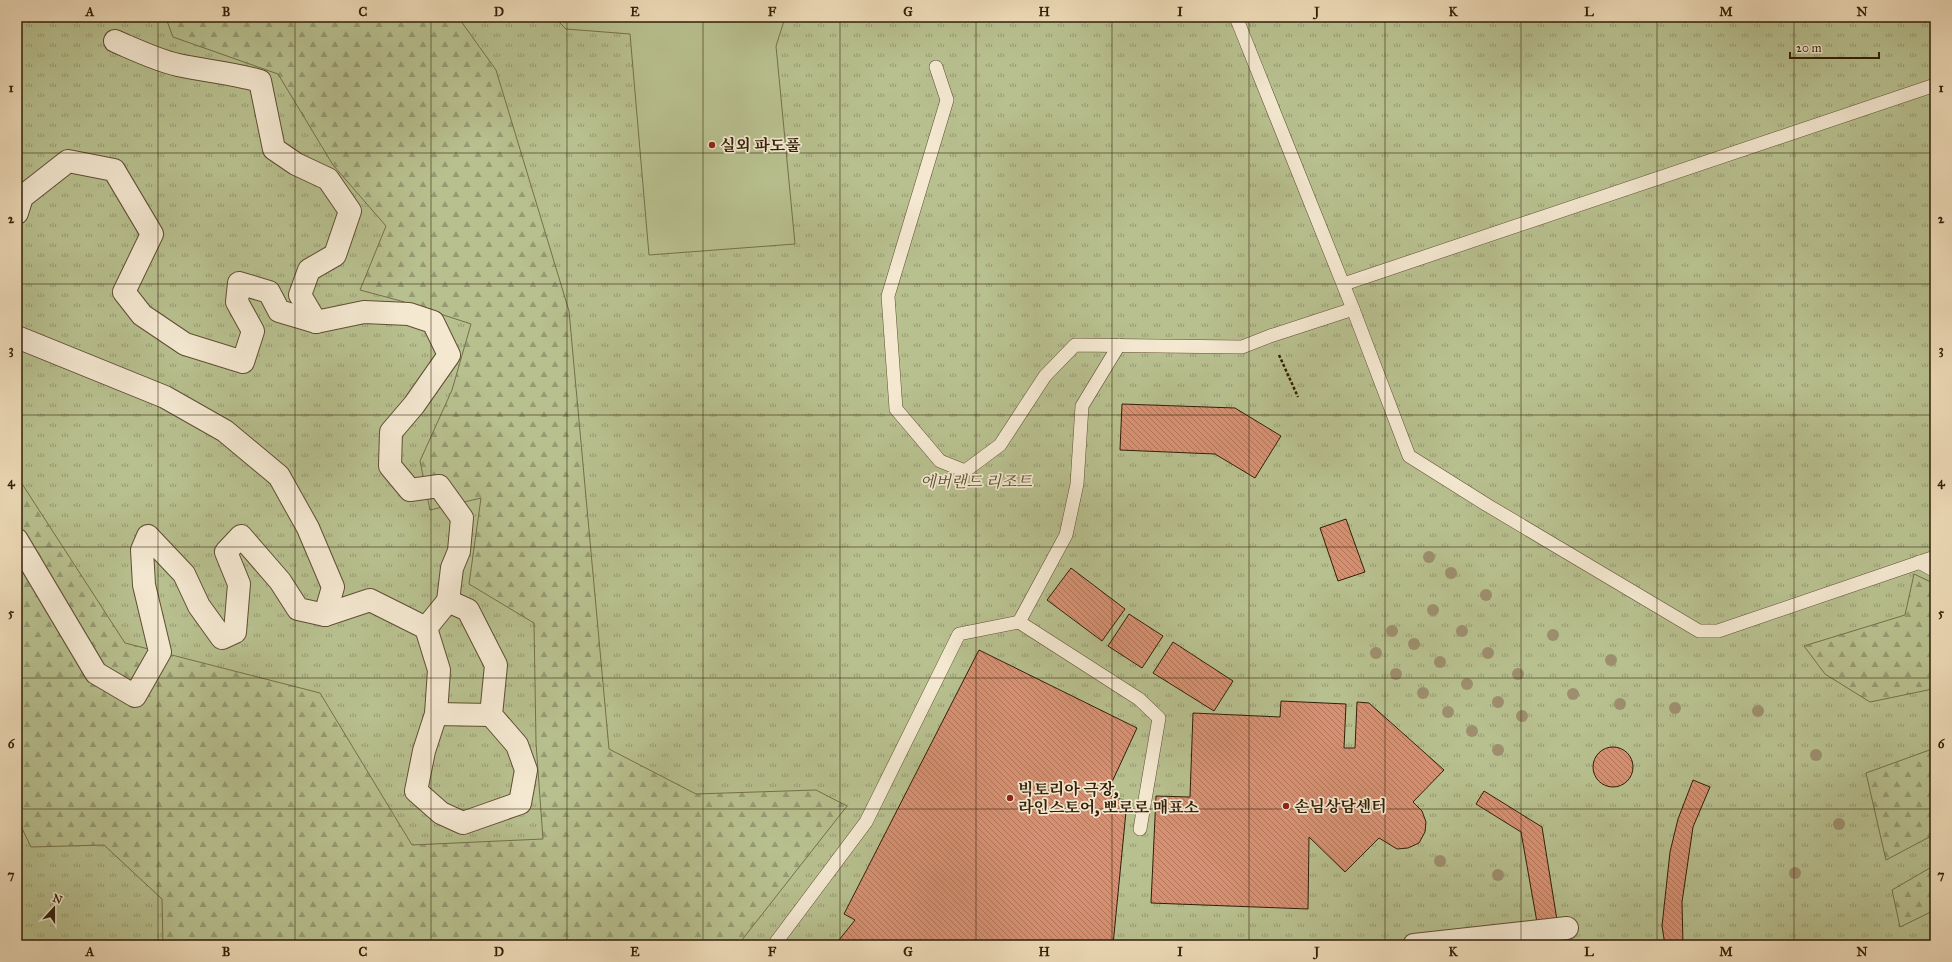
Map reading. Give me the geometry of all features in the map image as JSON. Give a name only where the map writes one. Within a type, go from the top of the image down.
[{"type":"street","points":[[115,41],[142,53],[178,64],[235,74],[260,81],[274,149],[296,164],[328,179],[350,211],[335,255],[309,270],[300,295],[316,322]]},
{"type":"street","points":[[17,213],[22,197],[68,161],[114,170],[152,234],[124,292],[142,315],[185,344],[243,362],[253,331],[237,302],[239,283],[269,292],[278,310],[316,322],[364,312],[409,314],[433,322],[449,355],[414,405],[391,432],[390,466],[410,490],[439,486],[462,518],[459,551],[452,568],[448,601],[426,628]]},
{"type":"street","points":[[17,337],[165,397],[226,431],[280,476],[308,528],[333,587],[324,615]]},
{"type":"street","points":[[17,540],[96,673],[134,696],[160,652],[144,585],[142,550],[148,536],[184,574],[199,606],[222,638],[235,632],[239,584],[226,552],[241,536],[280,581],[298,609],[324,615],[370,600],[426,628],[439,670],[436,714],[424,751],[416,791],[441,812],[463,823],[520,803],[526,770],[517,745],[491,715],[496,665],[468,610],[448,601]]},
{"type":"street","points":[[436,714],[491,715]]},
{"type":"street","points":[[1414,945],[1567,928]]},
{"type":"lane","points":[[1236,17],[1344,284],[1410,456],[1487,505],[1699,631],[1718,631],[1935,557]]},
{"type":"lane","points":[[936,67],[947,100],[888,296],[896,408],[940,461],[965,471],[1000,445],[1045,376],[1075,345],[1242,347],[1270,336],[1353,309]]},
{"type":"lane","points":[[1344,284],[1935,85]]},
{"type":"lane","points":[[1019,622],[1066,534],[1077,484],[1082,406],[1119,345]]},
{"type":"lane","points":[[1919,562],[1935,571]]},
{"type":"lane","points":[[774,945],[866,822],[959,634],[1019,622],[1139,698],[1159,718],[1140,829]]},
{"type":"path","points":[[1270,336],[1298,397]]},
{"type":"green space","name":"에버랜드 리조트","points":[[17,17],[1935,17],[1935,945],[17,945]]},
{"type":"green space","points":[[170,17],[458,17],[496,70],[569,311],[609,749],[696,794],[816,790],[847,806],[738,945],[163,945],[162,899],[104,845],[31,847],[17,818],[17,476],[125,643],[320,693],[412,845],[543,839],[536,743],[534,623],[469,584],[481,498],[430,510],[420,461],[452,390],[471,324],[401,301],[360,290],[386,226],[333,165],[278,74],[173,37],[167,21]]},
{"type":"green space","name":"실외 파도풀","points":[[554,17],[784,17],[776,46],[795,244],[649,255],[630,34],[566,29]]},
{"type":"green space","points":[[1914,574],[1935,584],[1935,685],[1928,690],[1870,702],[1825,674],[1804,646],[1905,615]]},
{"type":"green space","points":[[1935,748],[1935,834],[1886,860],[1866,773]]},
{"type":"green space","points":[[1935,865],[1935,910],[1900,927],[1892,890]]},
{"type":"building","points":[[1122,404],[1235,408],[1281,436],[1255,478],[1215,454],[1120,450]]},
{"type":"building","points":[[1346,519],[1365,572],[1338,581],[1320,528]]},
{"type":"building","points":[[1071,568],[1125,609],[1102,641],[1047,600]]},
{"type":"building","points":[[1129,614],[1163,636],[1142,668],[1108,646]]},
{"type":"building","points":[[1173,642],[1233,681],[1214,711],[1153,673]]},
{"type":"building","name":"빅토리아 극장, 라인스토어, 뽀로로 매표소","points":[[979,650],[1137,728],[1106,795],[1127,801],[1113,945],[835,945],[855,920],[844,914]]},
{"type":"building","name":"손님상담센터","points":[[1281,701],[1346,704],[1344,748],[1355,748],[1357,702],[1369,703],[1444,770],[1413,802],[1422,811],[1426,822],[1425,832],[1419,843],[1408,848],[1397,849],[1379,838],[1345,872],[1309,837],[1308,909],[1151,903],[1156,796],[1190,797],[1193,713],[1280,717]]},
{"type":"building","points":[[1613,747],[1621,749],[1627,753],[1631,759],[1633,767],[1631,775],[1627,781],[1621,785],[1613,787],[1605,785],[1599,781],[1595,775],[1593,767],[1595,759],[1599,753],[1605,749]]},
{"type":"building","points":[[1693,780],[1710,787],[1693,827],[1682,902],[1683,945],[1665,945],[1662,926],[1670,852],[1678,819]]},
{"type":"building","points":[[1484,791],[1542,827],[1561,945],[1541,945],[1521,832],[1476,804]]},
{"type":"place","name":"실외 파도풀","points":[[712,145]]},
{"type":"place","name":"빅토리아 극장, 라인스토어, 뽀로로 매표소","points":[[1010,798]]},
{"type":"place","name":"손님상담센터","points":[[1286,806]]}]
